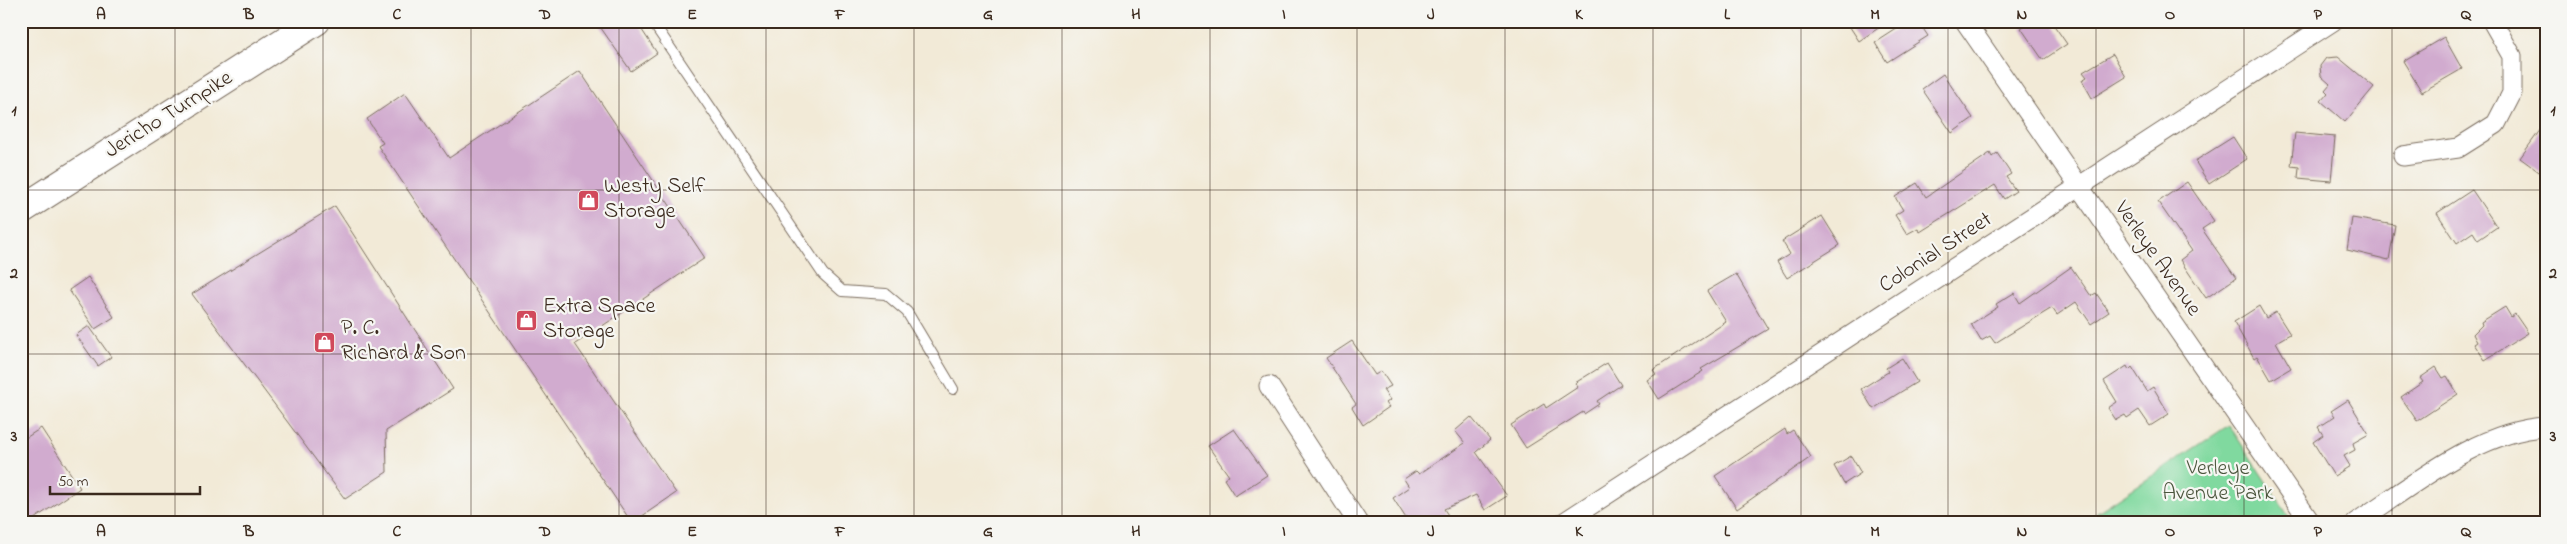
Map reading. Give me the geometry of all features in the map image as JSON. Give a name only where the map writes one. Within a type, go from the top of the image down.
[{"type":"main road","name":"Jericho Turnpike","points":[[21,210],[316,21]]},
{"type":"street","name":"Verleye Avenue","points":[[1965,21],[2311,523]]},
{"type":"street","name":"Colonial Street","points":[[1563,523],[2080,188],[2333,21]]},
{"type":"street","points":[[2403,156],[2458,148],[2496,124],[2512,92],[2512,56],[2492,21]]},
{"type":"street","points":[[1269,386],[1358,523]]},
{"type":"street","points":[[2355,523],[2464,452],[2503,435],[2546,427]]},
{"type":"lane","points":[[652,21],[823,274],[842,291],[886,294],[907,312],[953,390]]},
{"type":"green space","name":"Verleye Avenue Park","points":[[2229,425],[2293,523],[2081,523]]},
{"type":"building","points":[[596,21],[636,21],[657,53],[631,71]]},
{"type":"building","points":[[1846,21],[1889,21],[1859,41]]},
{"type":"building","points":[[1909,21],[1918,21],[1928,36],[1887,62],[1875,43]]},
{"type":"building","points":[[2032,21],[2051,21],[2067,44],[2043,60],[2021,28]]},
{"type":"building","points":[[2444,37],[2462,69],[2422,92],[2403,61]]},
{"type":"building","points":[[2113,54],[2126,77],[2092,98],[2082,80],[2087,77],[2083,72]]},
{"type":"building","points":[[2338,57],[2374,87],[2345,122],[2321,101],[2328,93],[2325,90],[2330,84],[2321,76],[2320,66],[2326,58]]},
{"type":"building","points":[[580,71],[705,258],[575,344],[676,493],[632,523],[378,146],[383,143],[367,119],[405,93],[449,158]]},
{"type":"building","points":[[1943,74],[1973,118],[1952,133],[1922,89]]},
{"type":"building","points":[[2546,122],[2546,177],[2520,158]]},
{"type":"building","points":[[2295,133],[2335,137],[2331,181],[2298,178],[2299,167],[2291,166]]},
{"type":"building","points":[[2233,137],[2247,159],[2209,184],[2195,161]]},
{"type":"building","points":[[1990,153],[1992,157],[1997,153],[2011,174],[2006,177],[2016,191],[2004,199],[1995,185],[1920,232],[1918,228],[1907,234],[1895,215],[1903,210],[1895,197],[1917,183],[1926,197]]},
{"type":"building","points":[[2187,182],[2214,221],[2202,229],[2236,278],[2206,298],[2180,260],[2192,251],[2158,202]]},
{"type":"building","points":[[2472,190],[2497,227],[2478,240],[2473,232],[2457,243],[2437,213]]},
{"type":"building","name":"P. C. Richard & Son","points":[[335,206],[453,389],[386,431],[387,472],[345,499],[192,294]]},
{"type":"building","points":[[1822,216],[1840,245],[1787,278],[1777,262],[1790,254],[1782,241]]},
{"type":"building","points":[[2352,218],[2395,225],[2389,260],[2347,250]]},
{"type":"building","points":[[2071,267],[2091,296],[2096,293],[2109,312],[2091,324],[2076,302],[2057,315],[2052,308],[1995,343],[1990,336],[1981,341],[1971,324],[1998,307],[1996,304],[2014,293],[2020,303]]},
{"type":"building","points":[[1736,274],[1768,329],[1701,369],[1703,371],[1659,399],[1647,380],[1656,374],[1653,370],[1726,322],[1707,291]]},
{"type":"building","points":[[88,277],[114,317],[95,329],[69,290]]},
{"type":"building","points":[[2259,306],[2266,318],[2276,312],[2290,334],[2276,342],[2291,368],[2271,380],[2257,356],[2254,358],[2234,322]]},
{"type":"building","points":[[2505,307],[2511,317],[2515,314],[2528,333],[2485,360],[2474,344],[2477,342],[2473,334],[2482,325],[2481,322]]},
{"type":"building","points":[[89,326],[111,357],[98,366],[76,335]]},
{"type":"building","points":[[1352,341],[1375,375],[1381,371],[1391,386],[1383,390],[1390,400],[1386,403],[1389,407],[1363,425],[1352,407],[1356,404],[1326,358]]},
{"type":"building","points":[[1902,358],[1917,382],[1873,409],[1861,389],[1888,372],[1886,368]]},
{"type":"building","points":[[1607,363],[1621,385],[1597,401],[1599,404],[1584,414],[1583,412],[1526,448],[1511,425],[1544,404],[1546,408],[1578,387],[1575,383]]},
{"type":"building","points":[[2127,366],[2129,370],[2132,367],[2147,391],[2153,387],[2169,414],[2150,426],[2139,410],[2127,418],[2125,415],[2116,420],[2108,408],[2117,402],[2104,381]]},
{"type":"building","points":[[2436,367],[2443,378],[2447,376],[2458,394],[2417,421],[2401,397],[2423,382],[2420,378]]},
{"type":"building","points":[[2348,400],[2369,434],[2353,443],[2355,450],[2344,456],[2350,466],[2334,476],[2313,442],[2323,435],[2318,427],[2335,416],[2331,411]]},
{"type":"building","points":[[1471,417],[1490,440],[1476,452],[1507,496],[1485,510],[1476,495],[1444,509],[1453,523],[1409,523],[1393,498],[1409,487],[1404,479],[1416,471],[1419,474],[1465,443],[1455,431]]},
{"type":"building","points":[[41,428],[80,488],[28,523],[21,523],[21,441]]},
{"type":"building","points":[[1234,429],[1267,475],[1235,496],[1224,479],[1229,476],[1208,446]]},
{"type":"building","points":[[1785,429],[1787,434],[1793,430],[1811,457],[1737,509],[1715,476]]},
{"type":"building","points":[[1851,456],[1861,473],[1844,484],[1834,466]]},
{"type":"place","name":"Westy Self Storage","points":[[588,200]]},
{"type":"place","name":"Extra Space Storage","points":[[527,320]]},
{"type":"place","name":"P. C. Richard & Son","points":[[325,342]]}]
